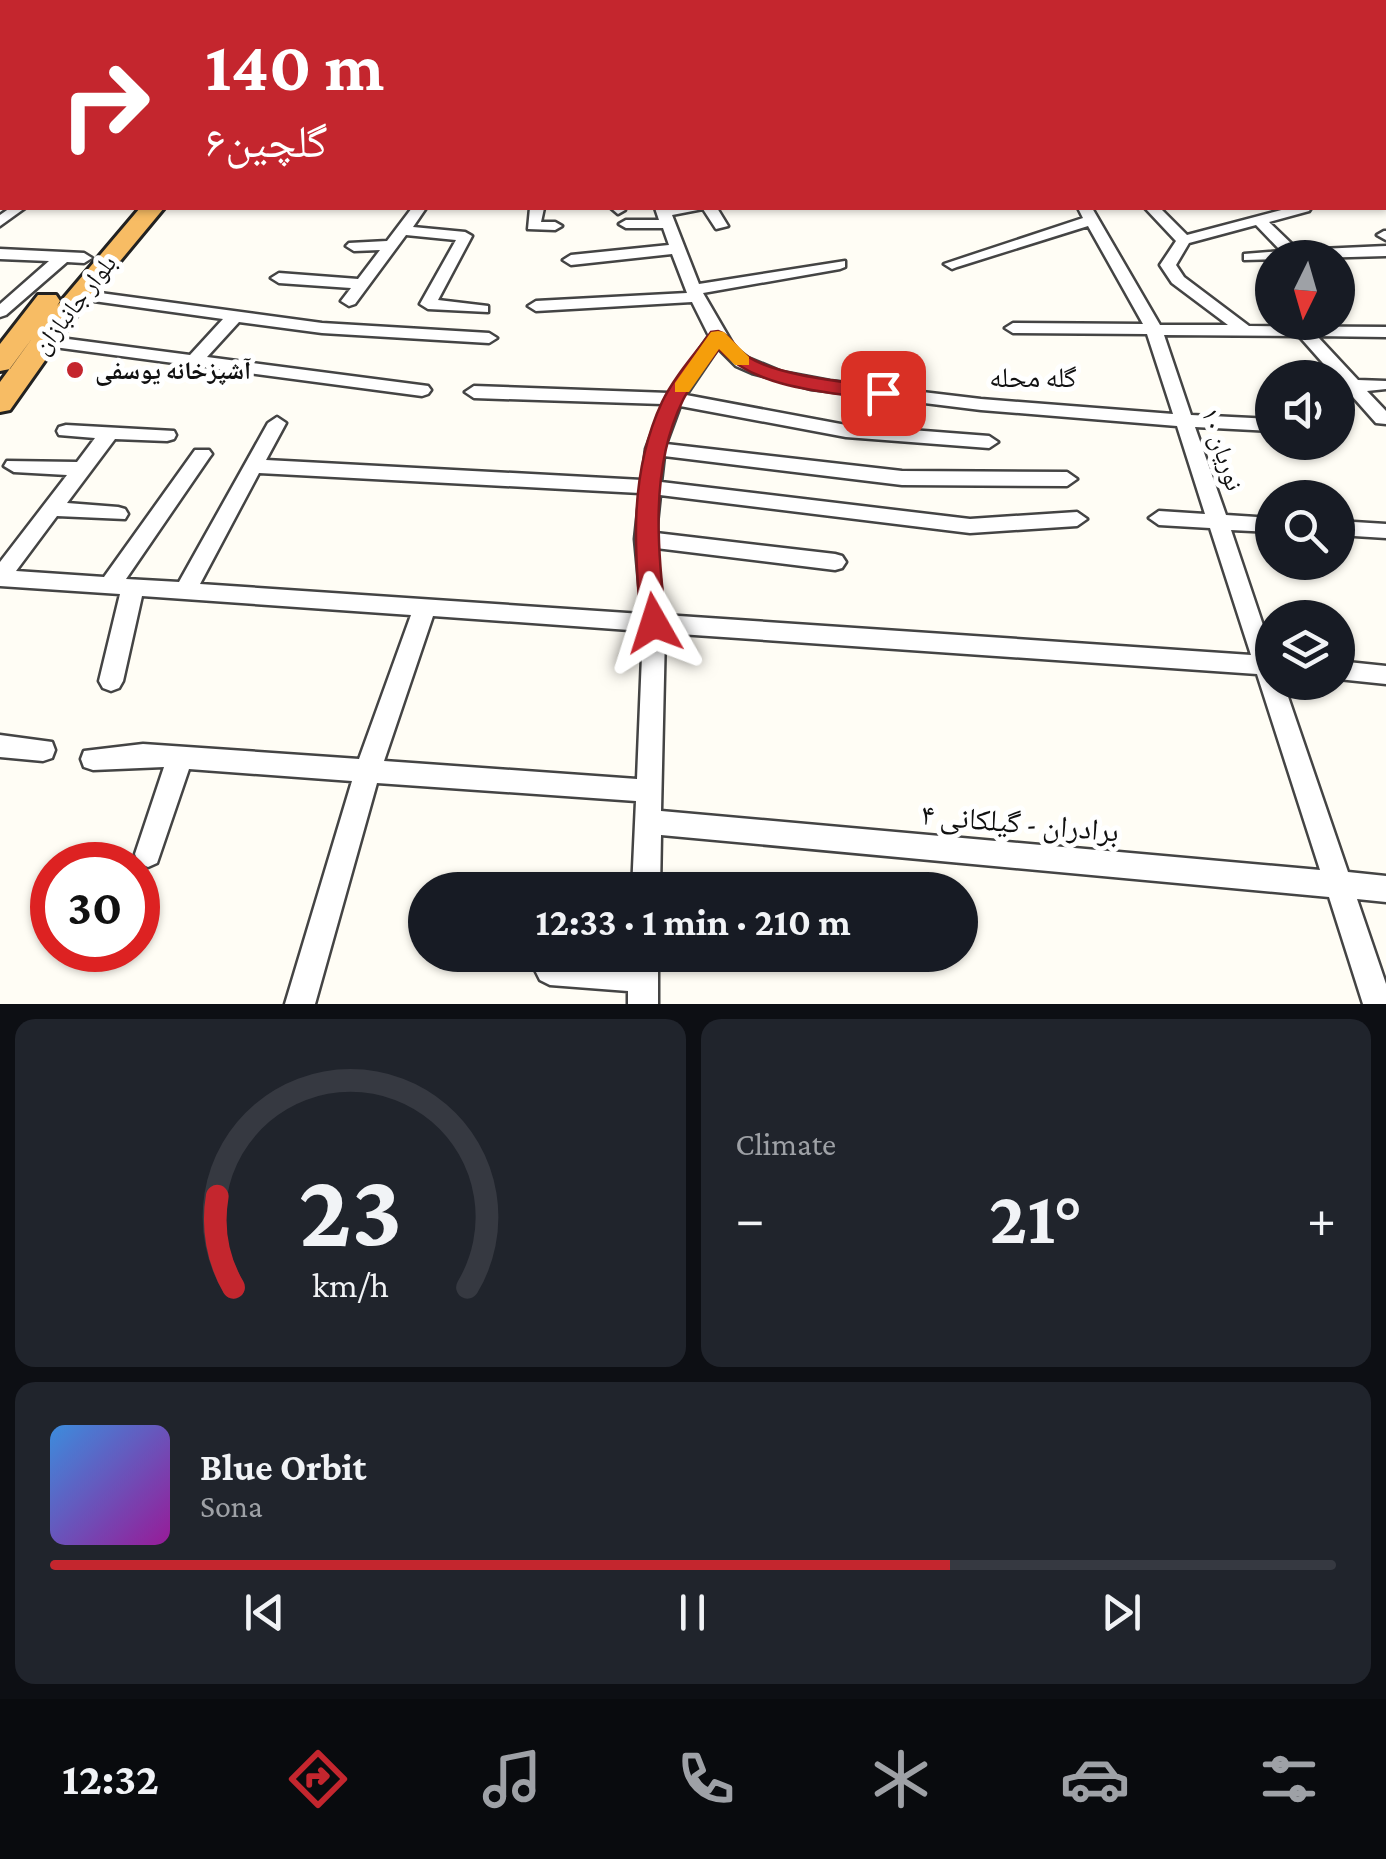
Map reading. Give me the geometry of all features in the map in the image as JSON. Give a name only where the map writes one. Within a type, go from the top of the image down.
[{"type":"highway","name":"بلوار جانبازان","points":[[4,352],[73,258],[126,210]]},
{"type":"highway","name":"بلوار جانبازان","points":[[0,403],[78,296],[150,210]]},
{"type":"street","points":[[349,302],[418,210]]},
{"type":"street","points":[[536,210],[532,226],[555,226]]},
{"type":"street","points":[[711,210],[722,226]]},
{"type":"street","points":[[1154,210],[1184,240]]},
{"type":"street","points":[[1243,328],[1178,280],[1168,265],[1184,240],[1296,210]]},
{"type":"street","points":[[621,214],[664,214],[718,336],[741,361],[808,383],[1064,414],[1255,424]]},
{"type":"street","points":[[952,264],[1088,214]]},
{"type":"street","name":"نوریان ۱۰","points":[[1088,214],[1153,326],[1255,626]]},
{"type":"street","points":[[1258,219],[1280,240]]},
{"type":"street","points":[[403,230],[465,236],[428,304],[482,309]]},
{"type":"street","points":[[1355,246],[1385,241]]},
{"type":"street","points":[[354,246],[392,245]]},
{"type":"street","points":[[571,260],[679,249]]},
{"type":"street","points":[[0,254],[73,258]]},
{"type":"street","points":[[0,312],[73,258]]},
{"type":"street","points":[[1249,258],[1255,258]]},
{"type":"street","points":[[536,306],[698,293],[840,264]]},
{"type":"street","points":[[279,278],[362,284]]},
{"type":"street","points":[[78,296],[424,337],[489,338]]},
{"type":"street","points":[[195,360],[236,316]]},
{"type":"street","points":[[1013,328],[1255,329]]},
{"type":"street","points":[[1355,332],[1386,332]]},
{"type":"street","points":[[647,872],[654,623],[645,539],[654,450],[674,399],[718,336]]},
{"type":"street","points":[[45,340],[422,390]]},
{"type":"street","points":[[1311,340],[1329,360]]},
{"type":"street","points":[[1355,386],[1380,385]]},
{"type":"street","points":[[1355,388],[1382,418]]},
{"type":"street","points":[[474,392],[674,399],[846,431],[988,442]]},
{"type":"street","points":[[185,591],[276,423]]},
{"type":"street","points":[[66,431],[168,435]]},
{"type":"street","points":[[0,578],[110,432]]},
{"type":"street","points":[[654,450],[902,478],[1067,479]]},
{"type":"street","points":[[109,586],[202,454]]},
{"type":"street","points":[[14,466],[81,470]]},
{"type":"street","points":[[253,466],[650,487],[970,526],[1077,518]]},
{"type":"street","points":[[52,509],[118,514]]},
{"type":"street","points":[[1159,518],[1255,524]]},
{"type":"street","points":[[1355,529],[1386,531]]},
{"type":"street","points":[[645,539],[834,562]]},
{"type":"street","points":[[0,578],[1255,665]]},
{"type":"street","points":[[112,681],[133,588]]},
{"type":"street","points":[[300,1004],[368,770],[425,608]]},
{"type":"street","points":[[1355,672],[1386,675]]},
{"type":"street","name":"نوریان ۱۰","points":[[1280,700],[1378,1004]]},
{"type":"street","points":[[0,746],[43,750]]},
{"type":"street","points":[[93,759],[143,754],[649,791]]},
{"type":"street","points":[[152,842],[180,758]]},
{"type":"street","name":"برادران - گیلکانی ۴","points":[[648,822],[1386,889]]},
{"type":"street","points":[[571,972],[644,979]]},
{"type":"slow traffic","points":[[682,387],[718,336],[742,361]]},
{"type":"place","name":"آشپزخانه یوسفی","points":[[75,370]]},
{"type":"district","name":"گله محله","points":[[1033,377]]},
{"type":"route","points":[[654,623],[645,539],[654,450],[674,399],[718,336],[741,361],[808,383],[883,393]]}]
